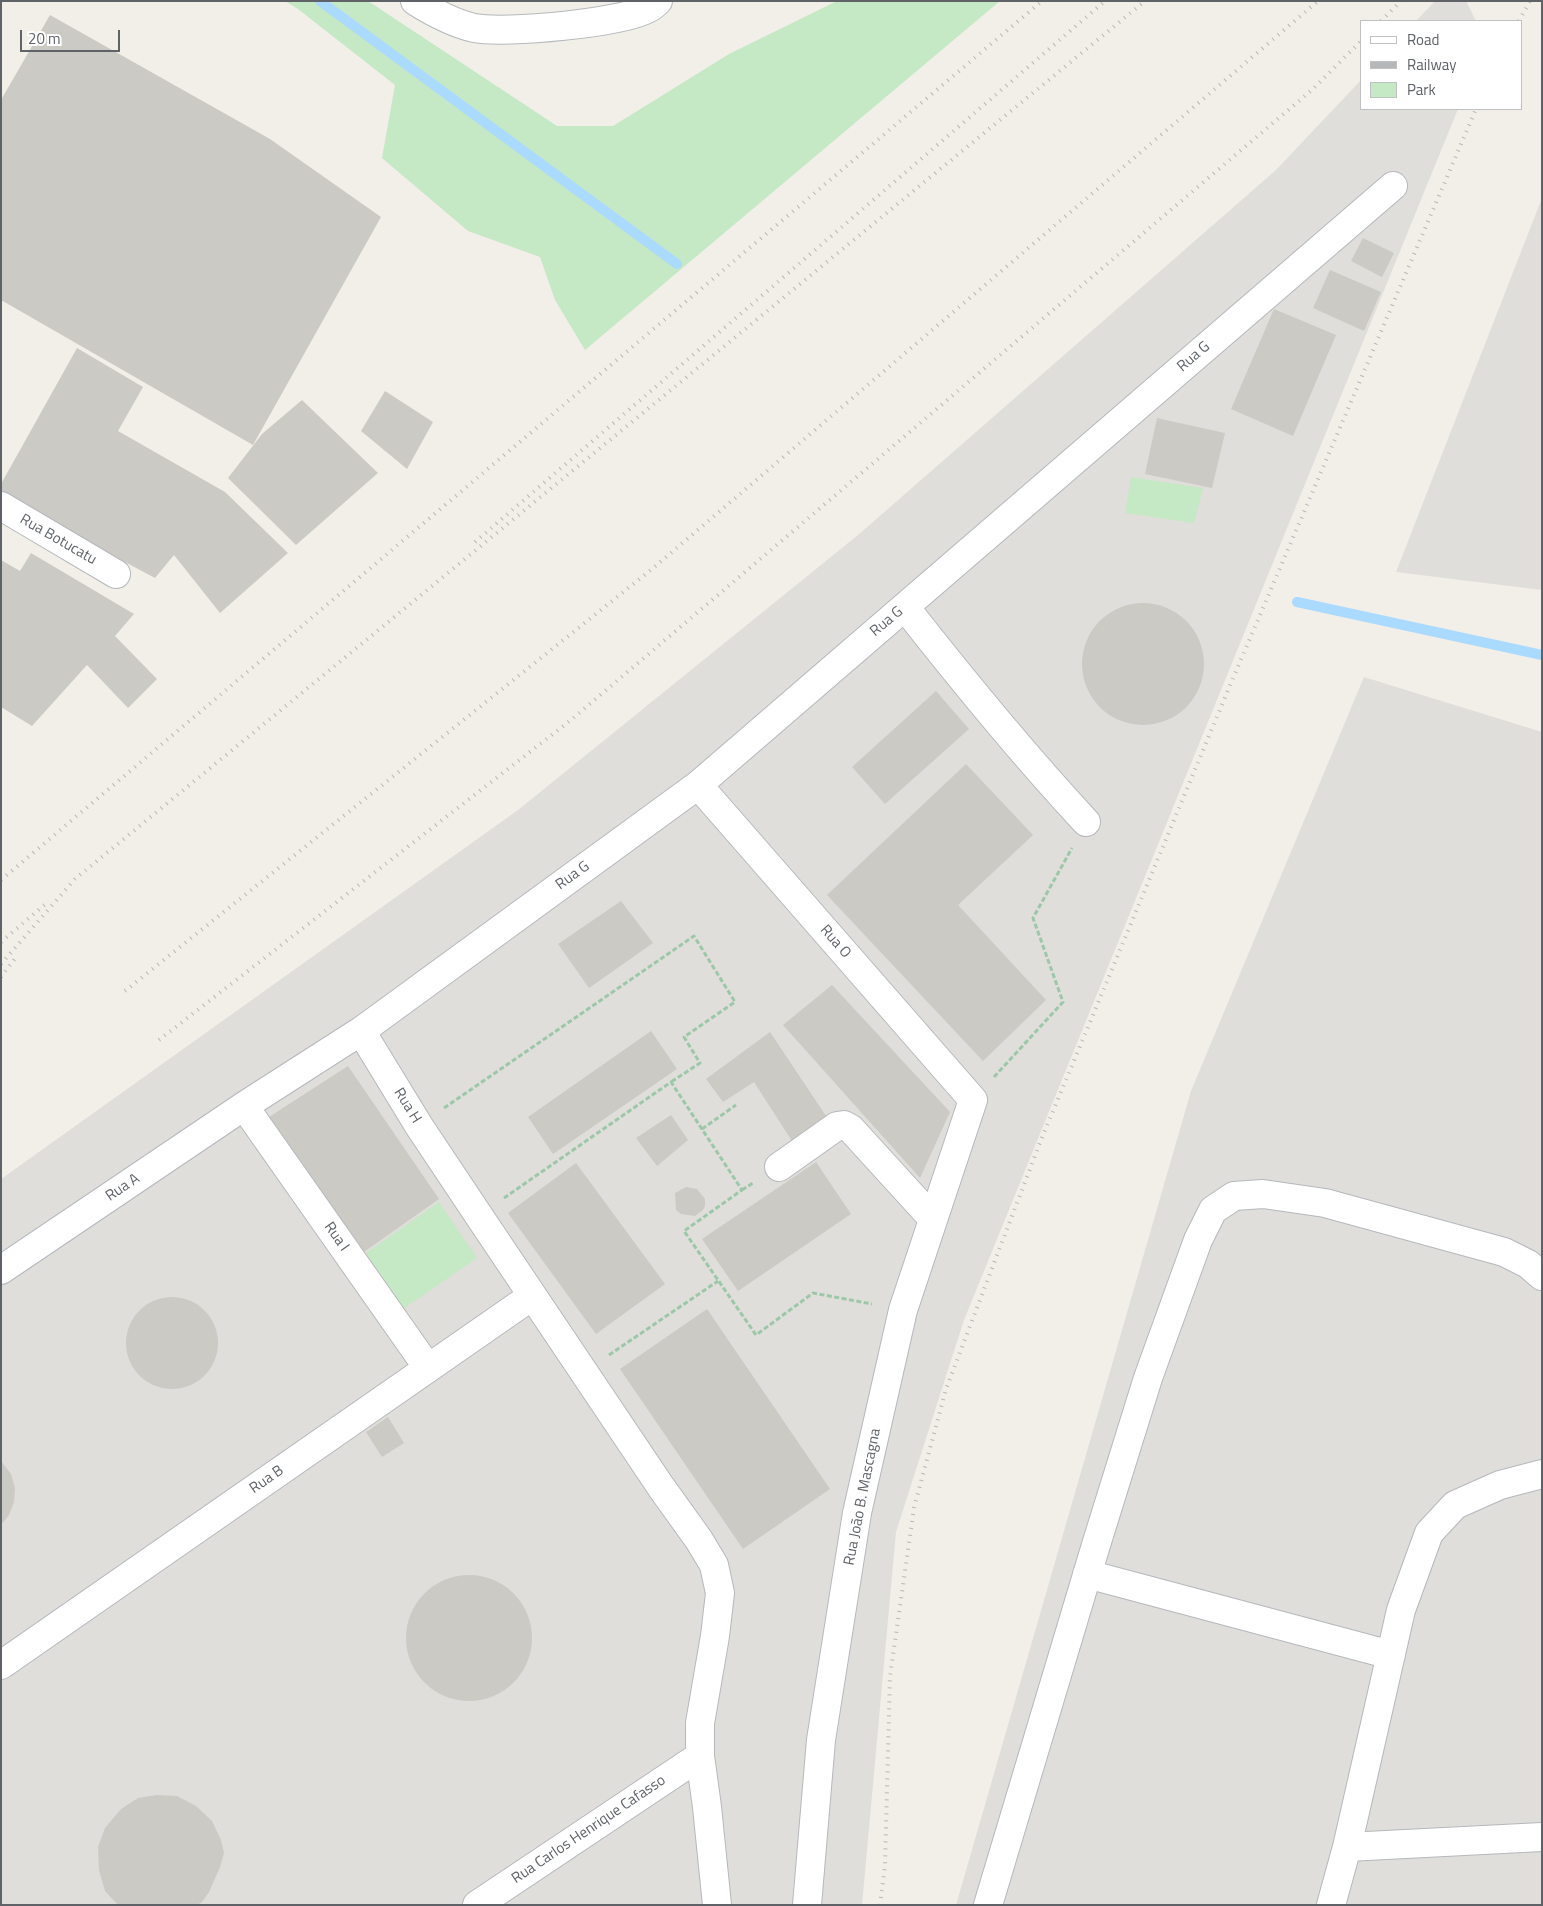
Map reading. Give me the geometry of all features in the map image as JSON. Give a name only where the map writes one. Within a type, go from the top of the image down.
[{"type":"street","points":[[415,1],[437,15],[475,28],[518,29],[611,20],[648,9],[658,1]]},
{"type":"street","name":"Rua G","points":[[361,1031],[698,785],[1392,186]]},
{"type":"street","name":"Rua Botucatu","points":[[1,506],[116,574]]},
{"type":"street","points":[[905,608],[1035,767],[1086,822]]},
{"type":"street","name":"Rua O","points":[[698,785],[973,1100]]},
{"type":"street","points":[[244,1106],[361,1031]]},
{"type":"street","name":"Rua H","points":[[361,1031],[419,1126],[714,1565],[720,1593],[715,1636],[700,1723],[700,1756],[717,1905]]},
{"type":"street","name":"Rua João B. Mascagna","points":[[807,1905],[822,1731],[857,1513],[903,1310],[973,1100]]},
{"type":"street","name":"Rua A","points":[[1,1270],[244,1106]]},
{"type":"street","name":"Rua I","points":[[244,1106],[428,1368]]},
{"type":"street","points":[[779,1166],[837,1126],[844,1125],[851,1129],[933,1219]]},
{"type":"street","points":[[988,1905],[1148,1378],[1198,1240],[1213,1210],[1234,1196],[1263,1194],[1325,1204],[1504,1252],[1528,1264],[1542,1276]]},
{"type":"street","name":"Rua B","points":[[1,1665],[532,1296]]},
{"type":"street","points":[[1330,1905],[1347,1847],[1401,1610],[1429,1533],[1455,1505],[1500,1485],[1542,1474]]},
{"type":"street","points":[[1087,1574],[1391,1656]]},
{"type":"street","name":"Rua Carlos Henrique Cafasso","points":[[477,1905],[700,1756]]},
{"type":"street","points":[[1347,1847],[1542,1837]]},
{"type":"path","points":[[973,1100],[1063,1002],[1033,918],[1086,822]]},
{"type":"path","points":[[419,1126],[694,936],[735,1002],[684,1037],[700,1063],[479,1216]]},
{"type":"path","points":[[672,1082],[742,1190],[684,1231],[756,1335],[813,1293],[903,1310]]},
{"type":"path","points":[[702,1129],[736,1105]]},
{"type":"path","points":[[584,1373],[718,1281]]},
{"type":"shaded area","points":[[1435,1],[1466,1],[1476,20],[1417,20]]},
{"type":"shaded area","points":[[1360,81],[1360,110],[1458,110],[964,1320],[896,1532],[862,1905],[1,1905],[1,1179],[518,810],[858,535],[1276,170]]},
{"type":"shaded area","points":[[1542,198],[1542,590],[1396,572]]},
{"type":"shaded area","points":[[1364,677],[1542,732],[1542,1905],[956,1905],[1191,1091]]},
{"type":"green space","points":[[285,1],[368,1],[557,126],[613,126],[729,54],[837,1],[1000,1],[585,350],[555,300],[540,257],[468,231],[382,158],[395,85],[298,9]]},
{"type":"green space","points":[[1131,477],[1203,488],[1194,523],[1125,513]]},
{"type":"green space","points":[[439,1202],[477,1258],[403,1309],[366,1253]]},
{"type":"building","points":[[50,15],[270,139],[381,217],[253,445],[1,300],[1,100]]},
{"type":"building","points":[[1363,238],[1394,253],[1382,277],[1351,261]]},
{"type":"building","points":[[1330,270],[1381,292],[1364,331],[1313,308]]},
{"type":"building","points":[[1274,309],[1336,335],[1293,436],[1231,409]]},
{"type":"building","points":[[77,348],[143,387],[118,431],[225,492],[288,553],[220,613],[174,555],[155,578],[63,529],[1,492],[1,484]]},
{"type":"building","points":[[385,391],[433,422],[407,469],[361,431]]},
{"type":"building","points":[[302,400],[378,473],[296,545],[228,478],[262,434]]},
{"type":"building","points":[[1157,418],[1225,433],[1212,488],[1145,474]]},
{"type":"building","points":[[31,553],[134,614],[115,636],[157,679],[128,708],[87,665],[32,726],[1,707],[1,560],[20,571]]},
{"type":"building","points":[[1143,603],[1155,604],[1166,608],[1177,613],[1186,621],[1194,630],[1199,641],[1203,652],[1203,676],[1199,687],[1194,698],[1186,707],[1177,715],[1166,720],[1155,724],[1143,725],[1131,724],[1120,720],[1109,715],[1100,707],[1092,698],[1087,687],[1083,676],[1082,664],[1083,652],[1087,641],[1092,630],[1100,621],[1109,613],[1120,608],[1131,604]]},
{"type":"building","points":[[936,691],[969,729],[885,804],[852,767]]},
{"type":"building","points":[[966,764],[1033,835],[958,905],[1046,1000],[983,1061],[827,895]]},
{"type":"building","points":[[621,901],[653,943],[589,988],[558,944]]},
{"type":"building","points":[[832,985],[950,1112],[920,1178],[783,1025]]},
{"type":"building","points":[[651,1031],[677,1069],[553,1154],[528,1117]]},
{"type":"building","points":[[770,1032],[828,1119],[792,1141],[754,1082],[723,1102],[706,1079]]},
{"type":"building","points":[[348,1066],[439,1199],[361,1254],[269,1117]]},
{"type":"building","points":[[671,1115],[688,1140],[657,1166],[636,1138]]},
{"type":"building","points":[[816,1162],[851,1214],[738,1291],[702,1239]]},
{"type":"building","points":[[576,1163],[665,1284],[596,1334],[508,1213]]},
{"type":"building","points":[[686,1187],[697,1189],[705,1199],[703,1210],[695,1216],[681,1214],[676,1210],[675,1193]]},
{"type":"building","points":[[172,1297],[190,1301],[204,1311],[214,1325],[218,1343],[214,1361],[204,1375],[190,1385],[172,1389],[154,1385],[140,1375],[130,1361],[126,1343],[130,1325],[140,1311],[154,1301]]},
{"type":"building","points":[[707,1309],[830,1489],[743,1549],[620,1369]]},
{"type":"building","points":[[388,1417],[404,1443],[382,1457],[366,1432]]},
{"type":"building","points":[[1,1461],[11,1474],[15,1488],[14,1502],[9,1515],[1,1525]]},
{"type":"building","points":[[469,1575],[493,1580],[513,1594],[527,1614],[532,1638],[527,1662],[513,1682],[493,1696],[469,1701],[445,1696],[425,1682],[411,1662],[406,1638],[411,1614],[425,1594],[445,1580]]},
{"type":"building","points":[[157,1795],[177,1796],[196,1806],[212,1821],[221,1840],[224,1853],[220,1867],[209,1892],[202,1902],[197,1905],[118,1905],[105,1891],[99,1870],[98,1847],[105,1828],[121,1809],[138,1798]]},
{"type":"waterway","points":[[320,1],[677,264]]},
{"type":"waterway","points":[[1297,602],[1542,655]]},
{"type":"railway","points":[[1,880],[1042,1]]},
{"type":"railway","points":[[475,542],[1105,1]]},
{"type":"railway","points":[[1,964],[75,879],[1145,1]]},
{"type":"railway","points":[[125,991],[652,569],[1318,1]]},
{"type":"railway","points":[[1382,20],[1401,1]]},
{"type":"railway","points":[[1520,20],[1530,1]]},
{"type":"railway","points":[[159,1040],[571,720],[1313,89],[1360,42]]},
{"type":"railway","points":[[880,1905],[885,1866],[890,1676],[914,1508],[946,1389],[1041,1140],[1231,683],[1476,110]]},
{"type":"railway","points":[[1,942],[49,901]]},
{"type":"railway","points":[[1,977],[16,957]]}]
